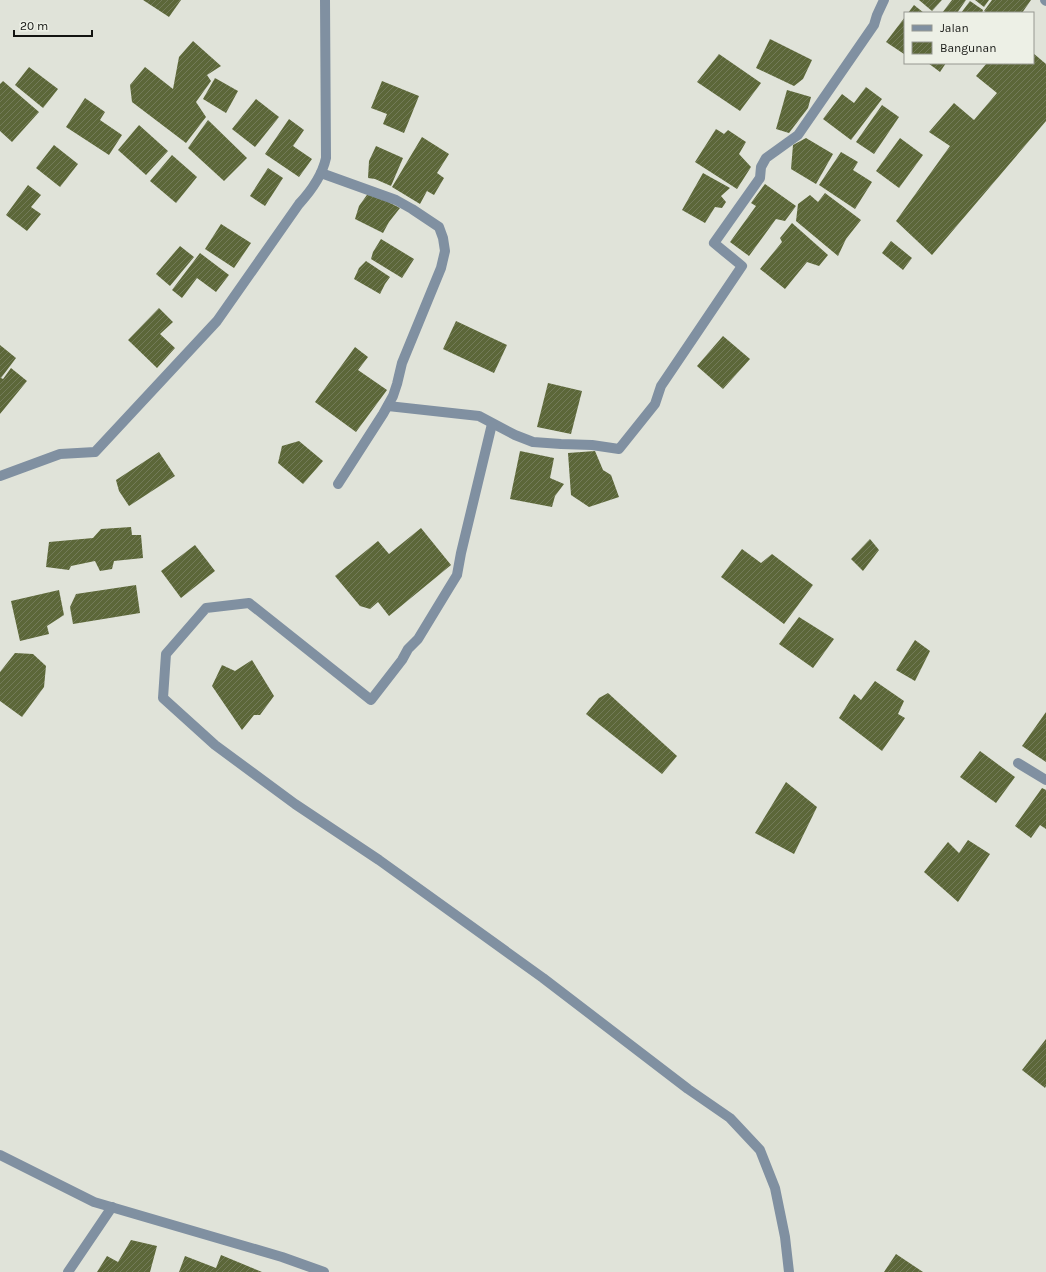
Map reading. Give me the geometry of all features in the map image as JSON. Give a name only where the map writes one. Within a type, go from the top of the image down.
[{"type":"street","points":[[0,476],[60,454],[95,452],[217,322],[321,173],[326,158],[325,0]]},
{"type":"street","points":[[388,406],[479,416],[492,424],[533,442],[592,445],[620,449],[655,404],[661,386],[742,266],[714,243],[760,178],[761,167],[766,158],[798,135],[874,25],[884,0]]},
{"type":"street","points":[[321,173],[396,200],[439,227],[443,238],[444,251],[441,268],[402,363],[397,384],[388,406],[338,484]]},
{"type":"street","points":[[492,424],[462,546],[457,575],[418,639],[408,650],[371,700],[249,603],[206,608],[166,654],[163,698],[215,744],[289,800],[379,860],[543,978],[688,1089],[730,1118],[760,1150],[775,1188],[785,1237],[789,1272]]},
{"type":"street","points":[[1018,763],[1046,780]]},
{"type":"street","points":[[0,1155],[94,1202],[282,1257],[324,1272]]},
{"type":"street","points":[[68,1272],[112,1207]]},
{"type":"building","points":[[143,0],[181,0],[169,17]]},
{"type":"building","points":[[919,0],[942,0],[932,11]]},
{"type":"building","points":[[952,0],[966,0],[958,12],[943,12]]},
{"type":"building","points":[[975,0],[989,0],[984,7]]},
{"type":"building","points":[[992,0],[1031,0],[1023,12],[984,11]]},
{"type":"building","points":[[970,1],[983,10],[982,12],[962,12]]},
{"type":"building","points":[[914,5],[923,12],[909,12]]},
{"type":"building","points":[[904,18],[904,54],[886,42]]},
{"type":"building","points":[[770,39],[812,60],[803,79],[794,86],[756,68]]},
{"type":"building","points":[[193,41],[221,66],[207,75],[211,81],[196,102],[206,117],[186,143],[132,102],[130,85],[145,67],[173,89],[179,57]]},
{"type":"building","points":[[719,54],[761,83],[740,111],[697,82]]},
{"type":"building","points":[[1034,54],[1046,64],[1046,121],[932,255],[896,221],[950,146],[929,132],[954,103],[974,120],[997,93],[976,76],[986,64],[1034,64]]},
{"type":"building","points":[[929,64],[945,64],[940,72]]},
{"type":"building","points":[[29,67],[58,89],[43,108],[15,85]]},
{"type":"building","points":[[215,78],[238,91],[226,113],[203,99]]},
{"type":"building","points":[[3,81],[39,112],[12,142],[0,131],[0,84]]},
{"type":"building","points":[[382,81],[419,96],[404,133],[383,124],[387,114],[371,108]]},
{"type":"building","points":[[866,87],[882,99],[851,140],[823,119],[842,94],[854,103]]},
{"type":"building","points":[[787,90],[811,97],[808,108],[789,133],[776,129]]},
{"type":"building","points":[[85,98],[105,112],[100,120],[122,135],[109,155],[66,127]]},
{"type":"building","points":[[256,99],[279,117],[255,147],[232,129]]},
{"type":"building","points":[[882,105],[899,117],[874,154],[856,142]]},
{"type":"building","points":[[289,119],[304,130],[293,146],[312,159],[299,177],[265,154]]},
{"type":"building","points":[[208,120],[247,158],[224,181],[188,148]]},
{"type":"building","points":[[139,125],[168,151],[146,175],[118,150]]},
{"type":"building","points":[[716,129],[724,134],[728,130],[746,142],[739,154],[751,167],[737,189],[695,162]]},
{"type":"building","points":[[422,137],[449,154],[437,173],[444,178],[434,195],[427,191],[420,204],[392,187]]},
{"type":"building","points":[[806,138],[833,154],[816,184],[791,169],[793,145]]},
{"type":"building","points":[[900,138],[923,155],[899,188],[876,171]]},
{"type":"building","points":[[54,145],[78,164],[60,187],[36,168]]},
{"type":"building","points":[[376,146],[403,158],[391,186],[375,179],[368,178],[369,161]]},
{"type":"building","points":[[841,152],[858,162],[853,170],[872,182],[855,209],[819,185]]},
{"type":"building","points":[[172,155],[197,177],[176,203],[150,181]]},
{"type":"building","points":[[268,168],[283,178],[265,206],[250,196]]},
{"type":"building","points":[[703,173],[730,188],[721,196],[726,202],[722,208],[715,207],[705,223],[682,210]]},
{"type":"building","points":[[765,184],[796,206],[785,221],[776,219],[749,256],[730,242],[756,206],[751,203]]},
{"type":"building","points":[[28,185],[41,195],[31,207],[41,214],[27,231],[6,215]]},
{"type":"building","points":[[369,192],[400,208],[389,222],[383,233],[355,219],[359,206]]},
{"type":"building","points":[[825,193],[861,220],[846,239],[838,256],[796,221],[798,204],[810,195],[818,202]]},
{"type":"building","points":[[792,223],[828,255],[819,266],[807,262],[785,289],[760,269],[782,242],[780,238]]},
{"type":"building","points":[[221,224],[251,243],[234,268],[205,249]]},
{"type":"building","points":[[381,239],[414,259],[402,278],[371,259],[373,252]]},
{"type":"building","points":[[891,241],[912,258],[903,270],[882,253]]},
{"type":"building","points":[[180,246],[194,257],[170,286],[156,274]]},
{"type":"building","points":[[200,253],[229,275],[216,292],[197,278],[182,298],[172,290]]},
{"type":"building","points":[[366,261],[390,277],[380,294],[354,279],[359,268]]},
{"type":"building","points":[[159,308],[173,322],[160,334],[175,348],[157,368],[128,340]]},
{"type":"building","points":[[456,321],[507,345],[494,373],[443,349]]},
{"type":"building","points":[[723,336],[750,359],[723,389],[697,366]]},
{"type":"building","points":[[0,345],[16,358],[1,378],[3,379],[11,368],[27,381],[0,414]]},
{"type":"building","points":[[355,347],[368,357],[358,370],[387,390],[356,432],[315,402]]},
{"type":"building","points":[[548,383],[582,391],[571,434],[537,427]]},
{"type":"building","points":[[299,441],[323,461],[303,484],[278,463],[282,446]]},
{"type":"building","points":[[520,451],[554,458],[550,478],[564,484],[555,496],[552,507],[510,499]]},
{"type":"building","points":[[595,451],[603,470],[611,475],[619,497],[589,507],[571,495],[568,453]]},
{"type":"building","points":[[159,452],[175,476],[129,506],[119,491],[116,480]]},
{"type":"building","points":[[131,527],[132,535],[141,535],[143,558],[114,561],[112,569],[100,571],[95,561],[71,566],[69,570],[46,567],[49,542],[93,538],[101,529]]},
{"type":"building","points":[[421,528],[451,565],[389,616],[378,602],[370,609],[360,606],[335,576],[378,541],[389,554]]},
{"type":"building","points":[[870,539],[879,550],[863,571],[851,559]]},
{"type":"building","points":[[195,545],[215,571],[181,598],[161,571]]},
{"type":"building","points":[[742,549],[761,563],[772,554],[813,585],[784,624],[721,577]]},
{"type":"building","points":[[136,585],[140,613],[73,624],[70,607],[76,594]]},
{"type":"building","points":[[59,590],[64,615],[47,626],[49,634],[20,641],[11,601]]},
{"type":"building","points":[[799,617],[834,639],[813,668],[779,644]]},
{"type":"building","points":[[915,640],[930,651],[915,681],[896,670]]},
{"type":"building","points":[[15,653],[33,654],[46,666],[44,687],[22,717],[0,701],[0,672]]},
{"type":"building","points":[[252,660],[274,696],[260,715],[254,715],[242,730],[212,686],[222,665],[235,671]]},
{"type":"building","points":[[875,681],[904,701],[898,714],[905,718],[882,751],[839,718],[854,694],[861,700]]},
{"type":"building","points":[[608,693],[677,756],[662,774],[586,714],[599,698]]},
{"type":"building","points":[[1046,712],[1046,762],[1022,746]]},
{"type":"building","points":[[980,751],[1015,777],[996,803],[960,777]]},
{"type":"building","points":[[786,782],[817,807],[794,854],[755,833]]},
{"type":"building","points":[[1042,788],[1046,790],[1046,829],[1040,825],[1031,838],[1015,826]]},
{"type":"building","points":[[968,840],[990,854],[958,902],[924,872],[948,842],[959,853]]},
{"type":"building","points":[[1046,1039],[1046,1086],[1045,1088],[1022,1070]]},
{"type":"building","points":[[131,1240],[157,1246],[150,1272],[97,1272],[107,1256],[118,1262]]},
{"type":"building","points":[[896,1254],[923,1272],[884,1272]]},
{"type":"building","points":[[221,1255],[262,1272],[179,1272],[185,1256],[216,1268]]}]
